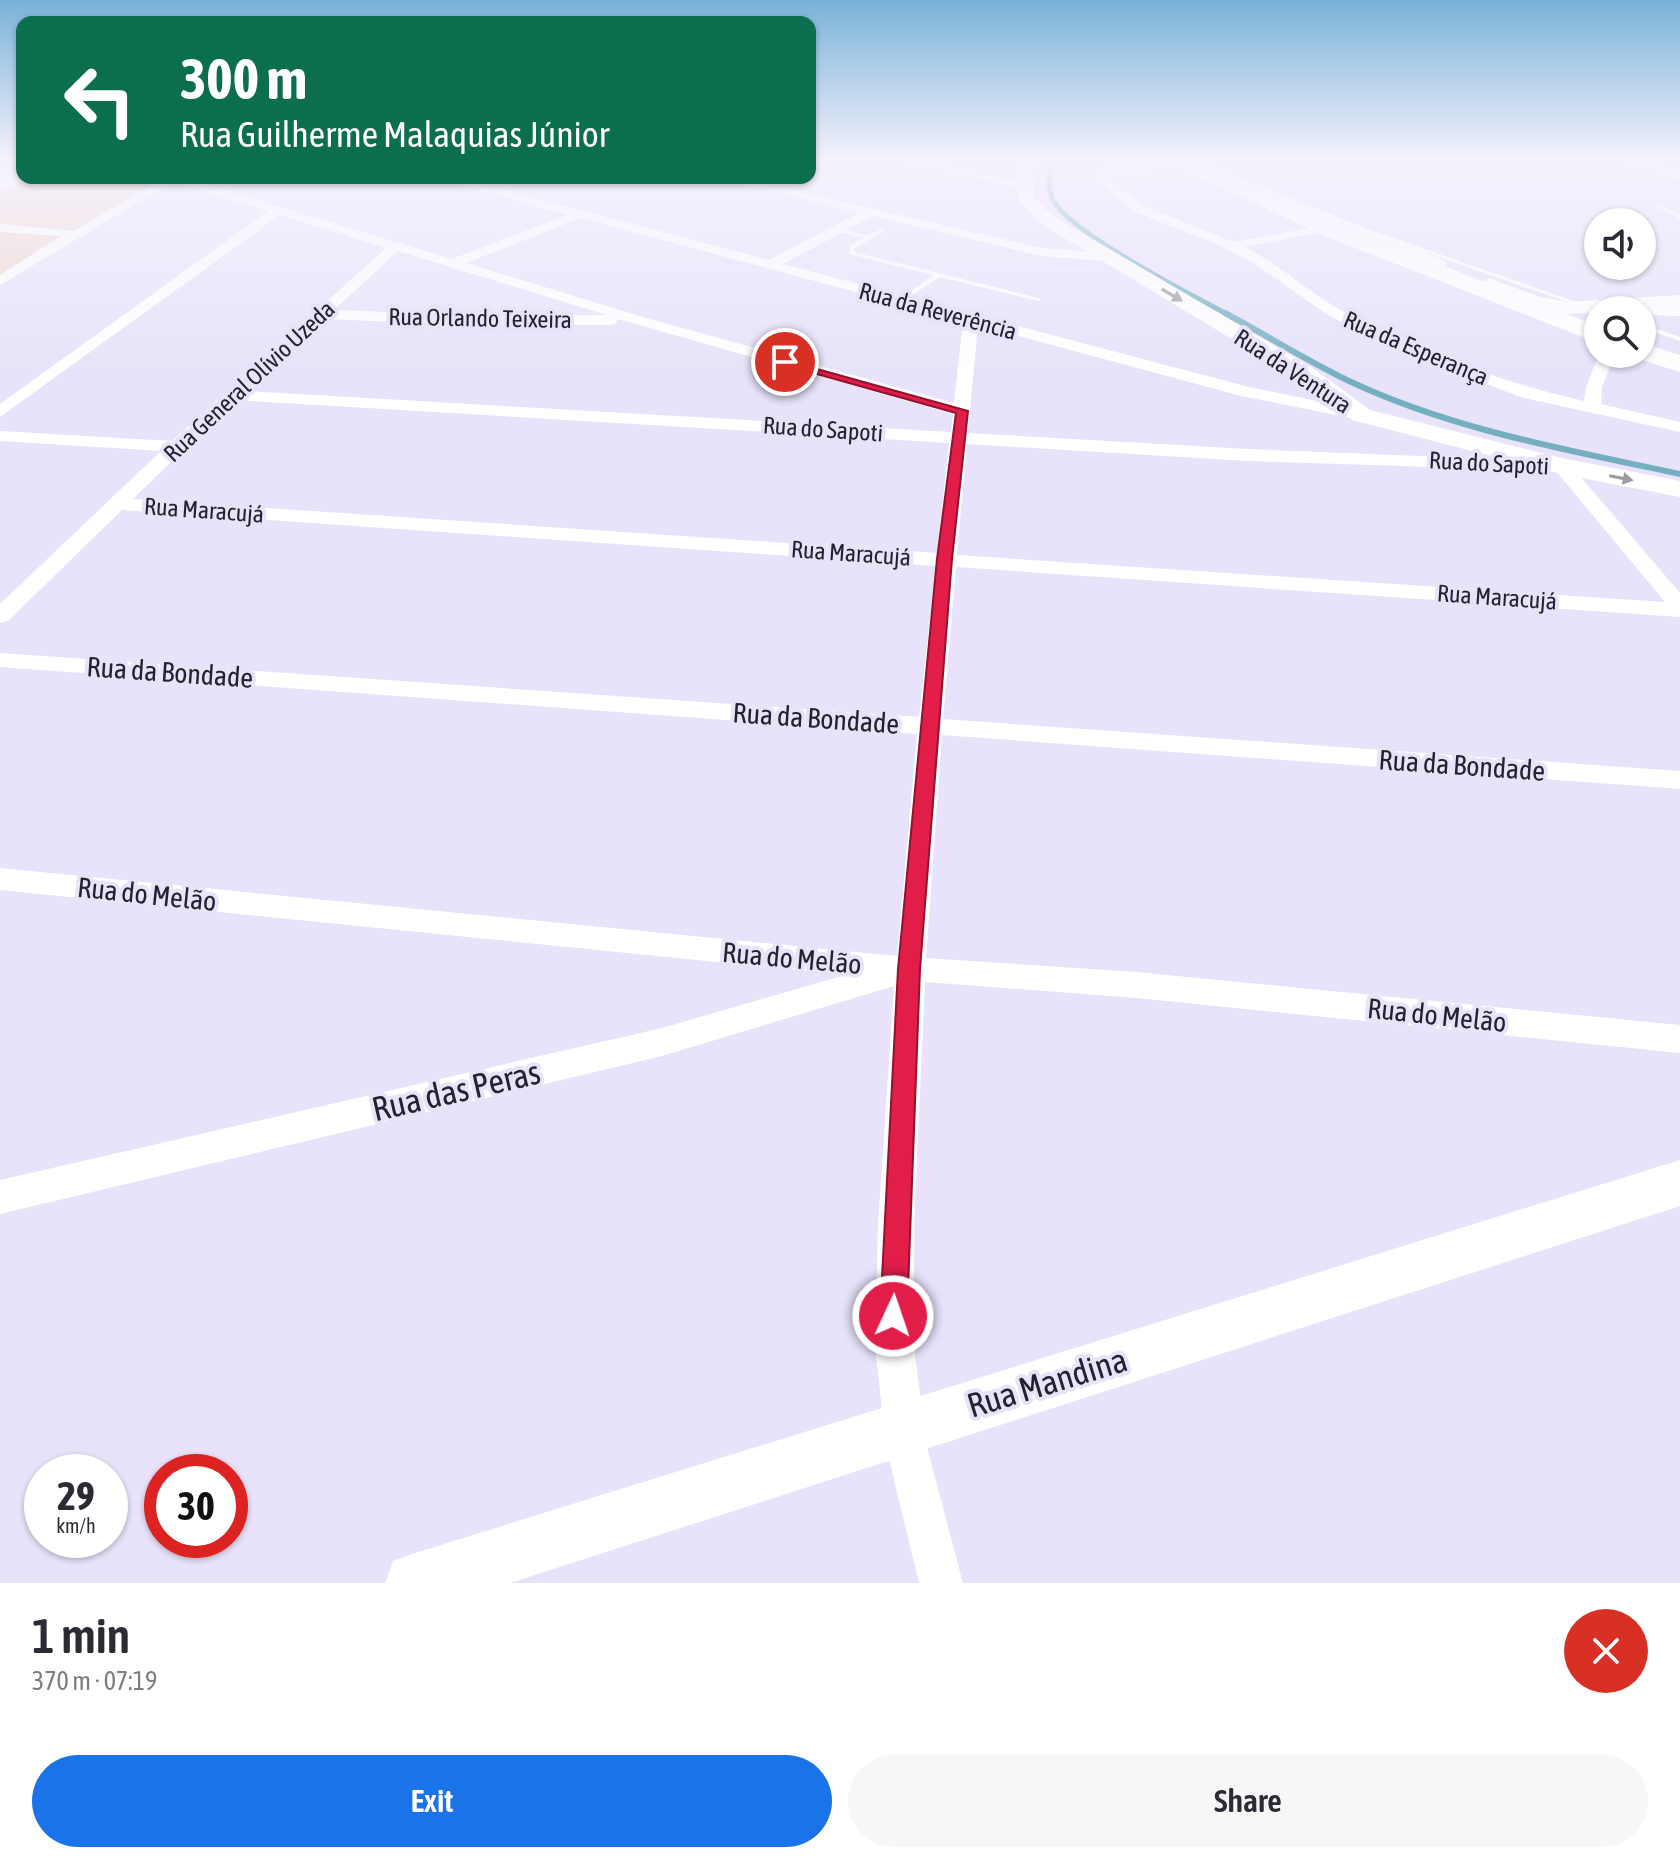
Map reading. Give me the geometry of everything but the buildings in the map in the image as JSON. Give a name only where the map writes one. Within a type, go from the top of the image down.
[{"type":"highway","points":[[1335,232],[1584,330]]},
{"type":"highway","points":[[1387,232],[1584,306]]},
{"type":"highway","points":[[1656,310],[1680,308]]},
{"type":"highway","points":[[1656,326],[1680,332]]},
{"type":"highway","points":[[1656,356],[1680,364]]},
{"type":"street","points":[[65,232],[69,233],[66,241]]},
{"type":"street","points":[[0,281],[81,232]]},
{"type":"street","points":[[0,412],[248,232]]},
{"type":"street","points":[[348,232],[638,320],[961,425]]},
{"type":"street","points":[[454,263],[534,232]]},
{"type":"street","name":"Rua da Reverência","points":[[641,232],[1247,392],[1361,415]]},
{"type":"street","points":[[769,266],[834,232]]},
{"type":"street","points":[[959,232],[1042,252],[1106,257]]},
{"type":"street","name":"Rua da Ventura","points":[[1068,232],[1306,374],[1361,415],[1561,466],[1680,489]]},
{"type":"street","name":"Rua da Esperança","points":[[1197,232],[1232,246],[1264,264],[1362,329],[1499,384],[1680,427]]},
{"type":"street","points":[[1232,246],[1301,232]]},
{"type":"street","name":"Rua General Olívio Uzeda","points":[[0,616],[231,395],[396,246]]},
{"type":"street","points":[[1656,305],[1680,301]]},
{"type":"street","name":"Rua Orlando Teixeira","points":[[322,314],[470,320],[638,320]]},
{"type":"street","points":[[941,1583],[903,1428],[893,1316],[909,969],[944,559],[971,320]]},
{"type":"street","points":[[1592,408],[1594,387],[1601,368]]},
{"type":"street","name":"Rua da Reverência","points":[[1247,392],[1280,390],[1302,380],[1306,374]]},
{"type":"street","name":"Rua do Sapoti","points":[[231,395],[961,425],[1248,455],[1561,466]]},
{"type":"street","name":"Rua do Sapoti","points":[[1413,430],[1416,460]]},
{"type":"street","points":[[0,436],[177,447]]},
{"type":"street","points":[[1561,466],[1680,608]]},
{"type":"street","name":"Rua Maracujá","points":[[117,504],[1680,608]]},
{"type":"street","name":"Rua da Bondade","points":[[0,660],[1680,780]]},
{"type":"street","name":"Rua do Melão","points":[[0,879],[909,969],[1137,985],[1680,1039]]},
{"type":"street","name":"Rua das Peras","points":[[0,1197],[662,1042],[909,969]]},
{"type":"street","name":"Rua Mandina","points":[[415,1583],[1680,1183]]},
{"type":"lane","points":[[845,232],[869,238]]},
{"type":"lane","points":[[880,232],[852,247],[851,253],[1039,299]]},
{"type":"lane","points":[[901,300],[940,274]]},
{"type":"lane","points":[[1656,328],[1680,339]]},
{"type":"lane","points":[[1656,349],[1680,357]]},
{"type":"shaded area","points":[[0,232],[74,232],[0,276]]},
{"type":"waterway","points":[[1087,232],[1130,261],[1229,315]]},
{"type":"waterway","points":[[1225,313],[1349,381],[1429,413],[1553,447],[1680,474]]},
{"type":"route","points":[[785,362],[962,411],[944,559],[909,969],[893,1316]]}]
